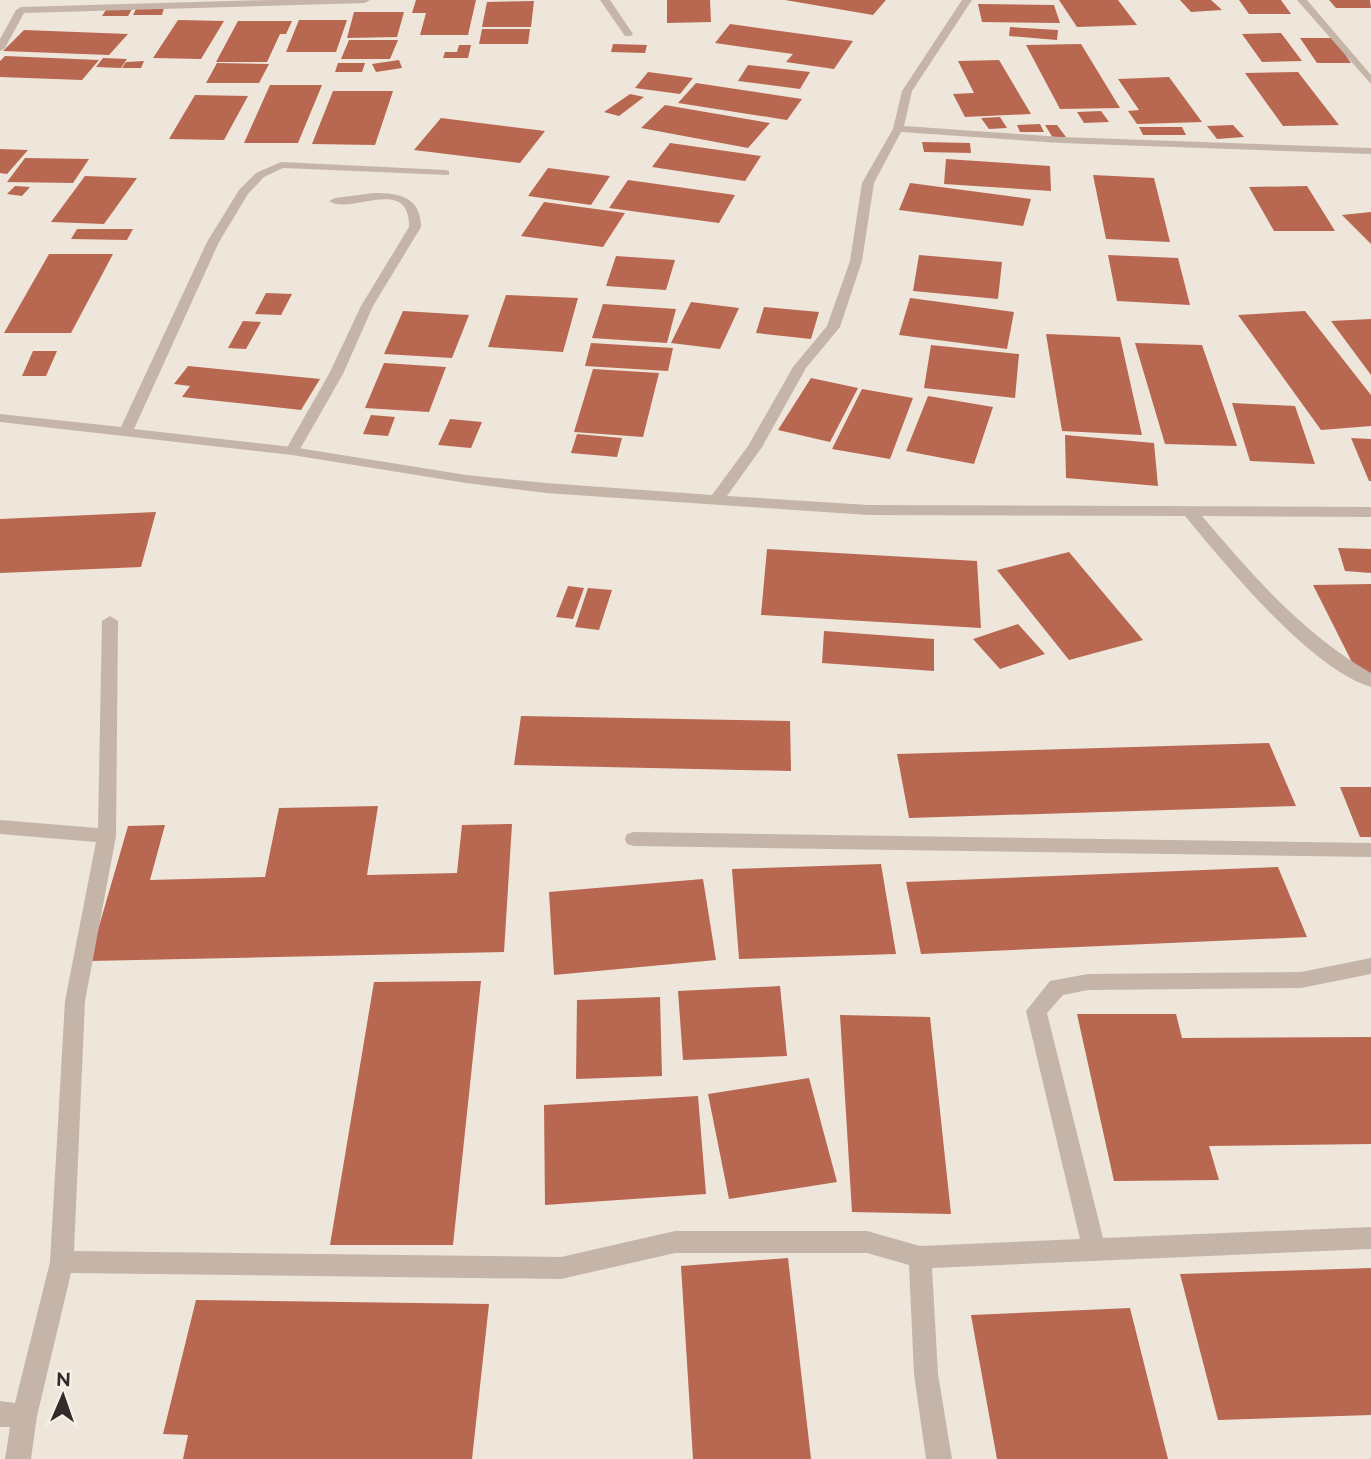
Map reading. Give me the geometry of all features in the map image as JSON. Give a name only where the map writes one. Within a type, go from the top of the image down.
[{"type":"street","points":[[0,48],[21,5],[365,0]]},
{"type":"street","points":[[605,0],[628,34]]},
{"type":"street","points":[[717,499],[755,447],[800,367],[833,327],[856,261],[868,183],[898,129],[907,91],[967,0]]},
{"type":"street","points":[[1302,0],[1371,81]]},
{"type":"street","points":[[898,129],[1074,141],[1371,151]]},
{"type":"street","points":[[126,432],[213,242],[243,192],[260,175],[281,165],[445,173]]},
{"type":"street","points":[[292,451],[337,374],[367,306],[415,227],[417,216],[414,207],[403,200],[380,196],[335,201]]},
{"type":"street","points":[[0,418],[292,451],[480,481],[868,510],[1371,512]]},
{"type":"street","points":[[1191,513],[1253,586],[1310,637],[1371,681]]},
{"type":"street","points":[[18,1459],[12,1415],[62,1262],[75,1001],[107,836],[110,621]]},
{"type":"street","points":[[0,827],[107,836]]},
{"type":"street","points":[[634,839],[1371,850]]},
{"type":"street","points":[[1094,1250],[1036,1012],[1057,987],[1088,982],[1301,980],[1371,966]]},
{"type":"street","points":[[62,1262],[561,1268],[675,1242],[867,1242],[920,1257],[1371,1238]]},
{"type":"street","points":[[920,1257],[926,1374],[939,1459]]},
{"type":"building","points":[[416,0],[476,0],[468,35],[420,35],[426,13],[412,13]]},
{"type":"building","points":[[667,0],[710,0],[711,22],[667,23]]},
{"type":"building","points":[[785,0],[886,0],[873,15]]},
{"type":"building","points":[[1059,0],[1118,0],[1137,25],[1077,27]]},
{"type":"building","points":[[1180,0],[1211,0],[1222,10],[1191,12]]},
{"type":"building","points":[[1239,0],[1281,0],[1291,14],[1249,14]]},
{"type":"building","points":[[1329,0],[1370,0],[1371,8],[1336,8]]},
{"type":"building","points":[[534,1],[531,27],[482,27],[487,2]]},
{"type":"building","points":[[978,4],[1054,5],[1060,23],[982,22]]},
{"type":"building","points":[[164,8],[162,15],[133,15],[136,9]]},
{"type":"building","points":[[132,9],[128,16],[102,16],[106,10]]},
{"type":"building","points":[[354,12],[404,12],[397,37],[347,38]]},
{"type":"building","points":[[178,20],[224,21],[201,59],[153,58]]},
{"type":"building","points":[[299,20],[347,20],[336,52],[286,52]]},
{"type":"building","points":[[238,21],[292,21],[286,34],[280,34],[267,62],[216,62]]},
{"type":"building","points":[[730,24],[853,41],[834,69],[786,62],[793,54],[715,43]]},
{"type":"building","points":[[1010,27],[1058,30],[1057,40],[1009,36]]},
{"type":"building","points":[[482,29],[530,29],[528,44],[479,44]]},
{"type":"building","points":[[24,30],[128,34],[109,55],[3,51]]},
{"type":"building","points":[[1281,33],[1302,61],[1262,62],[1242,34]]},
{"type":"building","points":[[1300,38],[1334,38],[1351,63],[1317,63]]},
{"type":"building","points":[[349,40],[398,40],[390,59],[341,59]]},
{"type":"building","points":[[613,44],[647,45],[645,53],[611,52]]},
{"type":"building","points":[[1081,44],[1120,108],[1060,109],[1026,45]]},
{"type":"building","points":[[459,45],[471,45],[468,58],[443,58],[445,52],[457,52]]},
{"type":"building","points":[[5,56],[99,60],[82,80],[0,77],[0,61]]},
{"type":"building","points":[[103,58],[127,59],[121,68],[96,67]]},
{"type":"building","points":[[399,60],[402,68],[376,72],[372,64]]},
{"type":"building","points":[[999,60],[1031,114],[965,117],[953,94],[974,93],[958,61]]},
{"type":"building","points":[[144,61],[141,68],[122,68],[126,62]]},
{"type":"building","points":[[217,63],[269,64],[259,83],[206,83]]},
{"type":"building","points":[[338,63],[365,63],[362,72],[335,72]]},
{"type":"building","points":[[748,65],[810,72],[800,89],[738,81]]},
{"type":"building","points":[[648,72],[693,78],[680,94],[635,88]]},
{"type":"building","points":[[1298,72],[1339,125],[1283,126],[1245,73]]},
{"type":"building","points":[[1169,77],[1202,122],[1137,124],[1128,111],[1139,110],[1118,79]]},
{"type":"building","points":[[696,83],[802,99],[787,120],[678,103]]},
{"type":"building","points":[[270,85],[322,85],[298,143],[244,143]]},
{"type":"building","points":[[333,91],[393,91],[375,145],[312,144]]},
{"type":"building","points":[[630,94],[644,97],[619,116],[604,112]]},
{"type":"building","points":[[195,95],[248,96],[224,140],[169,139]]},
{"type":"building","points":[[665,105],[770,123],[748,148],[641,128]]},
{"type":"building","points":[[1101,111],[1109,122],[1084,123],[1077,112]]},
{"type":"building","points":[[1000,117],[1007,128],[989,129],[981,118]]},
{"type":"building","points":[[441,118],[545,131],[520,163],[414,150]]},
{"type":"building","points":[[1040,124],[1044,132],[1020,132],[1017,125]]},
{"type":"building","points":[[1045,125],[1057,125],[1066,137],[1053,138]]},
{"type":"building","points":[[1233,125],[1244,137],[1217,139],[1207,126]]},
{"type":"building","points":[[1139,127],[1182,127],[1186,135],[1143,135]]},
{"type":"building","points":[[922,142],[970,143],[971,153],[924,152]]},
{"type":"building","points":[[670,143],[761,156],[745,181],[652,167]]},
{"type":"building","points":[[0,149],[28,150],[7,174],[0,173]]},
{"type":"building","points":[[25,158],[89,159],[73,183],[7,182]]},
{"type":"building","points":[[946,159],[1050,166],[1051,191],[944,184]]},
{"type":"building","points":[[548,168],[610,176],[591,205],[528,196]]},
{"type":"building","points":[[1093,175],[1154,178],[1170,242],[1106,239]]},
{"type":"building","points":[[85,176],[137,178],[104,224],[51,222]]},
{"type":"building","points":[[628,180],[735,195],[719,223],[609,208]]},
{"type":"building","points":[[910,183],[1031,199],[1023,226],[899,210]]},
{"type":"building","points":[[15,186],[30,187],[22,196],[7,194]]},
{"type":"building","points":[[1307,186],[1335,231],[1274,231],[1249,187]]},
{"type":"building","points":[[544,202],[625,213],[603,247],[521,236]]},
{"type":"building","points":[[1371,212],[1371,244],[1342,215]]},
{"type":"building","points":[[77,229],[133,229],[127,240],[71,239]]},
{"type":"building","points":[[49,254],[113,254],[71,333],[4,333]]},
{"type":"building","points":[[919,255],[1002,262],[998,299],[913,291]]},
{"type":"building","points":[[1108,255],[1178,258],[1190,305],[1117,301]]},
{"type":"building","points":[[616,256],[675,260],[666,290],[606,286]]},
{"type":"building","points":[[266,293],[292,294],[281,315],[255,314]]},
{"type":"building","points":[[506,295],[578,298],[563,352],[488,347]]},
{"type":"building","points":[[910,298],[1014,312],[1007,349],[899,335]]},
{"type":"building","points":[[691,302],[739,308],[720,349],[671,343]]},
{"type":"building","points":[[603,304],[676,309],[667,343],[592,338]]},
{"type":"building","points":[[764,307],[819,312],[811,339],[756,333]]},
{"type":"building","points":[[403,311],[469,315],[452,358],[384,354]]},
{"type":"building","points":[[1305,311],[1371,395],[1371,426],[1321,430],[1238,315]]},
{"type":"building","points":[[1371,319],[1371,375],[1331,321]]},
{"type":"building","points":[[243,321],[261,322],[246,349],[228,348]]},
{"type":"building","points":[[1046,334],[1120,337],[1142,435],[1062,431]]},
{"type":"building","points":[[591,343],[673,348],[668,371],[585,366]]},
{"type":"building","points":[[1135,343],[1202,345],[1237,446],[1165,444]]},
{"type":"building","points":[[931,345],[1019,354],[1015,398],[924,388]]},
{"type":"building","points":[[33,351],[57,351],[46,376],[22,376]]},
{"type":"building","points":[[384,363],[446,367],[429,412],[365,408]]},
{"type":"building","points":[[188,366],[320,379],[301,410],[182,397],[190,386],[174,384]]},
{"type":"building","points":[[593,369],[659,373],[643,437],[574,432]]},
{"type":"building","points":[[811,378],[858,388],[830,442],[778,430]]},
{"type":"building","points":[[862,389],[913,398],[890,459],[832,449]]},
{"type":"building","points":[[928,396],[993,407],[974,464],[906,451]]},
{"type":"building","points":[[1232,403],[1295,406],[1315,464],[1250,461]]},
{"type":"building","points":[[371,415],[395,417],[388,436],[363,434]]},
{"type":"building","points":[[450,419],[482,422],[471,448],[438,445]]},
{"type":"building","points":[[577,434],[622,438],[617,457],[571,453]]},
{"type":"building","points":[[1065,435],[1154,443],[1158,486],[1066,478]]},
{"type":"building","points":[[1351,438],[1371,439],[1371,481],[1369,481]]},
{"type":"building","points":[[156,512],[141,567],[0,573],[0,519]]},
{"type":"building","points":[[1338,548],[1371,549],[1371,573],[1345,571]]},
{"type":"building","points":[[767,549],[977,561],[981,628],[761,615]]},
{"type":"building","points":[[1069,552],[1143,640],[1069,660],[997,570]]},
{"type":"building","points":[[1371,584],[1371,673],[1358,674],[1313,585]]},
{"type":"building","points":[[568,586],[584,588],[573,619],[556,617]]},
{"type":"building","points":[[588,588],[612,590],[599,630],[575,627]]},
{"type":"building","points":[[1018,624],[1045,654],[1000,669],[973,639]]},
{"type":"building","points":[[824,631],[934,639],[934,671],[822,663]]},
{"type":"building","points":[[521,716],[790,721],[791,771],[514,765]]},
{"type":"building","points":[[1269,743],[1296,806],[909,818],[897,754]]},
{"type":"building","points":[[1340,787],[1371,787],[1371,837],[1360,837]]},
{"type":"building","points":[[378,806],[367,875],[457,873],[462,825],[512,824],[504,952],[89,961],[128,826],[165,825],[150,880],[265,877],[279,808]]},
{"type":"building","points":[[881,864],[896,954],[739,959],[732,869]]},
{"type":"building","points":[[1278,867],[1307,937],[921,954],[906,882]]},
{"type":"building","points":[[703,879],[716,960],[554,975],[549,892]]},
{"type":"building","points":[[481,981],[453,1245],[330,1245],[374,982]]},
{"type":"building","points":[[780,986],[787,1056],[683,1060],[678,991]]},
{"type":"building","points":[[660,997],[662,1076],[576,1079],[577,1000]]},
{"type":"building","points":[[1077,1014],[1176,1014],[1182,1038],[1371,1037],[1371,1144],[1209,1146],[1219,1180],[1114,1181]]},
{"type":"building","points":[[840,1015],[930,1017],[951,1214],[852,1212]]},
{"type":"building","points":[[809,1078],[837,1182],[729,1199],[708,1094]]},
{"type":"building","points":[[698,1096],[706,1194],[545,1205],[544,1105]]},
{"type":"building","points":[[788,1258],[811,1459],[693,1459],[681,1266]]},
{"type":"building","points":[[1371,1268],[1371,1415],[1218,1420],[1180,1274]]},
{"type":"building","points":[[196,1300],[489,1304],[472,1459],[183,1459],[188,1435],[163,1434]]},
{"type":"building","points":[[1130,1308],[1168,1459],[997,1459],[971,1315]]}]
